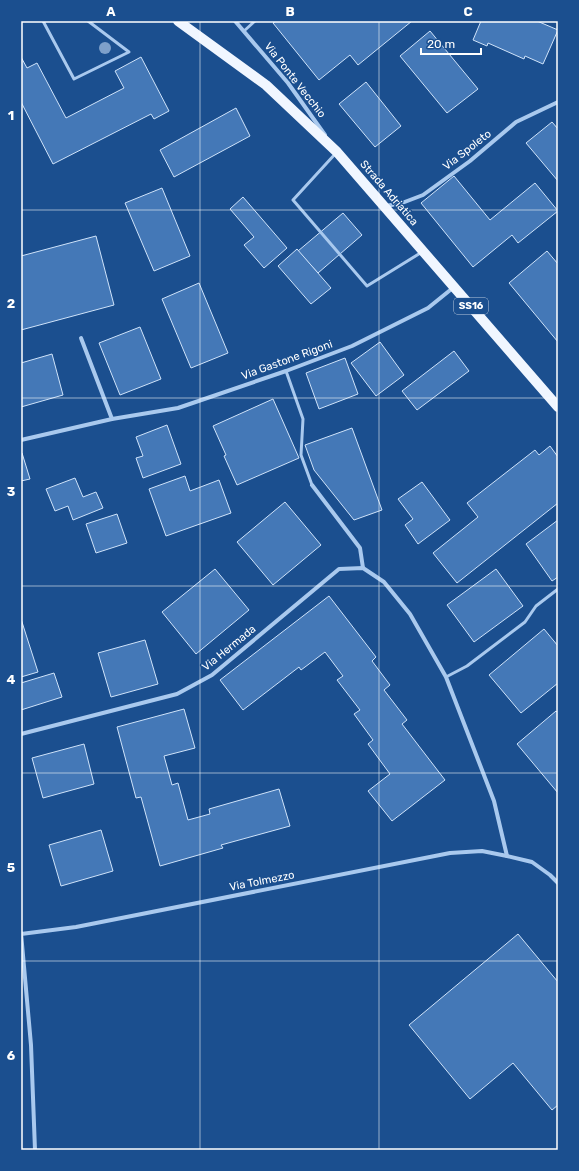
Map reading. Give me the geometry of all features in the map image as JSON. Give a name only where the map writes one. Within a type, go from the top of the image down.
[{"type":"main road","name":"Strada Adriatica","points":[[178,21],[266,84],[337,152],[558,407]]},
{"type":"street","name":"Via Ponte Vecchio","points":[[235,21],[288,82],[337,152]]},
{"type":"street","name":"Via Spoleto","points":[[384,206],[402,203],[423,195],[470,161],[516,122],[558,102]]},
{"type":"street","name":"Via Gastone Rigoni","points":[[21,440],[112,419],[178,408],[286,371],[352,346],[428,308],[455,287]]},
{"type":"street","points":[[80,338],[112,419]]},
{"type":"street","points":[[312,485],[360,548],[363,568],[384,582],[410,614],[446,677],[494,801],[507,856],[532,862],[558,883]]},
{"type":"street","name":"Via Hermada","points":[[21,734],[177,694],[212,675],[339,569],[363,568]]},
{"type":"street","name":"Via Tolmezzo","points":[[21,933],[76,927],[450,852],[482,851],[507,856]]},
{"type":"street","points":[[21,933],[31,1045],[36,1150]]},
{"type":"lane","points":[[43,21],[74,79],[129,52],[88,21]]},
{"type":"lane","points":[[244,30],[255,21]]},
{"type":"lane","points":[[337,152],[293,200],[367,286],[423,250]]},
{"type":"lane","points":[[286,371],[303,419],[301,455],[312,485]]},
{"type":"lane","points":[[446,677],[467,666],[525,622],[536,606],[558,590]]},
{"type":"building","points":[[276,21],[412,21],[358,65],[350,55],[319,80],[273,23]]},
{"type":"building","points":[[481,21],[537,21],[558,30],[543,64],[525,56],[524,59],[488,43],[487,46],[473,40]]},
{"type":"building","points":[[430,31],[478,89],[447,113],[400,56]]},
{"type":"building","points":[[21,57],[27,68],[37,63],[66,118],[124,88],[115,71],[141,57],[169,111],[154,119],[151,114],[53,164],[21,102]]},
{"type":"building","points":[[366,82],[401,126],[375,147],[339,104]]},
{"type":"building","points":[[236,108],[250,136],[174,177],[160,150]]},
{"type":"building","points":[[552,122],[558,129],[558,181],[526,143]]},
{"type":"building","points":[[454,176],[490,220],[535,183],[558,211],[518,243],[512,235],[473,267],[421,203]]},
{"type":"building","points":[[162,188],[190,256],[154,271],[125,203]]},
{"type":"building","points":[[243,197],[287,248],[264,268],[244,245],[254,237],[230,209]]},
{"type":"building","points":[[343,213],[362,235],[318,273],[298,251]]},
{"type":"building","points":[[96,236],[114,305],[21,330],[21,256]]},
{"type":"building","points":[[297,249],[331,288],[311,304],[278,266]]},
{"type":"building","points":[[547,251],[558,264],[558,342],[509,283]]},
{"type":"building","points":[[199,283],[228,353],[191,368],[162,299]]},
{"type":"building","points":[[140,327],[161,379],[120,395],[99,343]]},
{"type":"building","points":[[380,342],[404,375],[376,396],[351,363]]},
{"type":"building","points":[[454,351],[469,371],[417,410],[402,391]]},
{"type":"building","points":[[52,354],[63,395],[21,407],[21,363]]},
{"type":"building","points":[[345,358],[358,394],[319,409],[306,373]]},
{"type":"building","points":[[273,399],[299,458],[237,485],[213,426]]},
{"type":"building","points":[[167,425],[181,464],[143,478],[136,458],[143,456],[136,437]]},
{"type":"building","points":[[352,428],[382,510],[354,520],[314,470],[305,445]]},
{"type":"building","points":[[550,446],[558,457],[558,503],[457,583],[433,553],[478,517],[467,503],[535,450],[539,455]]},
{"type":"building","points":[[21,453],[30,479],[21,481]]},
{"type":"building","points":[[185,476],[190,491],[219,480],[231,513],[166,536],[149,489]]},
{"type":"building","points":[[75,478],[83,497],[96,492],[103,508],[73,520],[68,506],[55,511],[46,489]]},
{"type":"building","points":[[422,482],[450,520],[418,544],[405,525],[413,519],[398,499]]},
{"type":"building","points":[[285,502],[321,545],[273,585],[237,542]]},
{"type":"building","points":[[117,514],[127,543],[96,553],[86,524]]},
{"type":"building","points":[[558,520],[558,577],[552,581],[526,544]]},
{"type":"building","points":[[215,569],[249,610],[196,654],[162,612]]},
{"type":"building","points":[[496,569],[523,606],[474,642],[447,605]]},
{"type":"building","points":[[329,596],[376,657],[372,661],[390,685],[384,690],[407,720],[402,724],[445,780],[392,821],[368,791],[390,774],[368,744],[373,740],[354,714],[360,710],[337,680],[343,676],[325,652],[301,670],[299,667],[243,710],[220,680]]},
{"type":"building","points":[[21,619],[38,672],[21,677]]},
{"type":"building","points":[[544,629],[558,646],[558,683],[521,713],[489,675]]},
{"type":"building","points":[[145,640],[158,684],[111,697],[98,653]]},
{"type":"building","points":[[54,673],[62,697],[21,710],[21,683]]},
{"type":"building","points":[[184,709],[195,748],[164,756],[172,785],[178,783],[188,820],[210,814],[209,809],[279,789],[290,826],[221,845],[223,848],[160,866],[141,797],[136,798],[117,727]]},
{"type":"building","points":[[556,711],[558,713],[558,793],[517,744]]},
{"type":"building","points":[[84,744],[94,784],[43,798],[32,758]]},
{"type":"building","points":[[101,830],[113,871],[61,886],[49,845]]},
{"type":"building","points":[[518,934],[558,982],[558,1105],[552,1110],[513,1063],[470,1099],[409,1025]]}]
